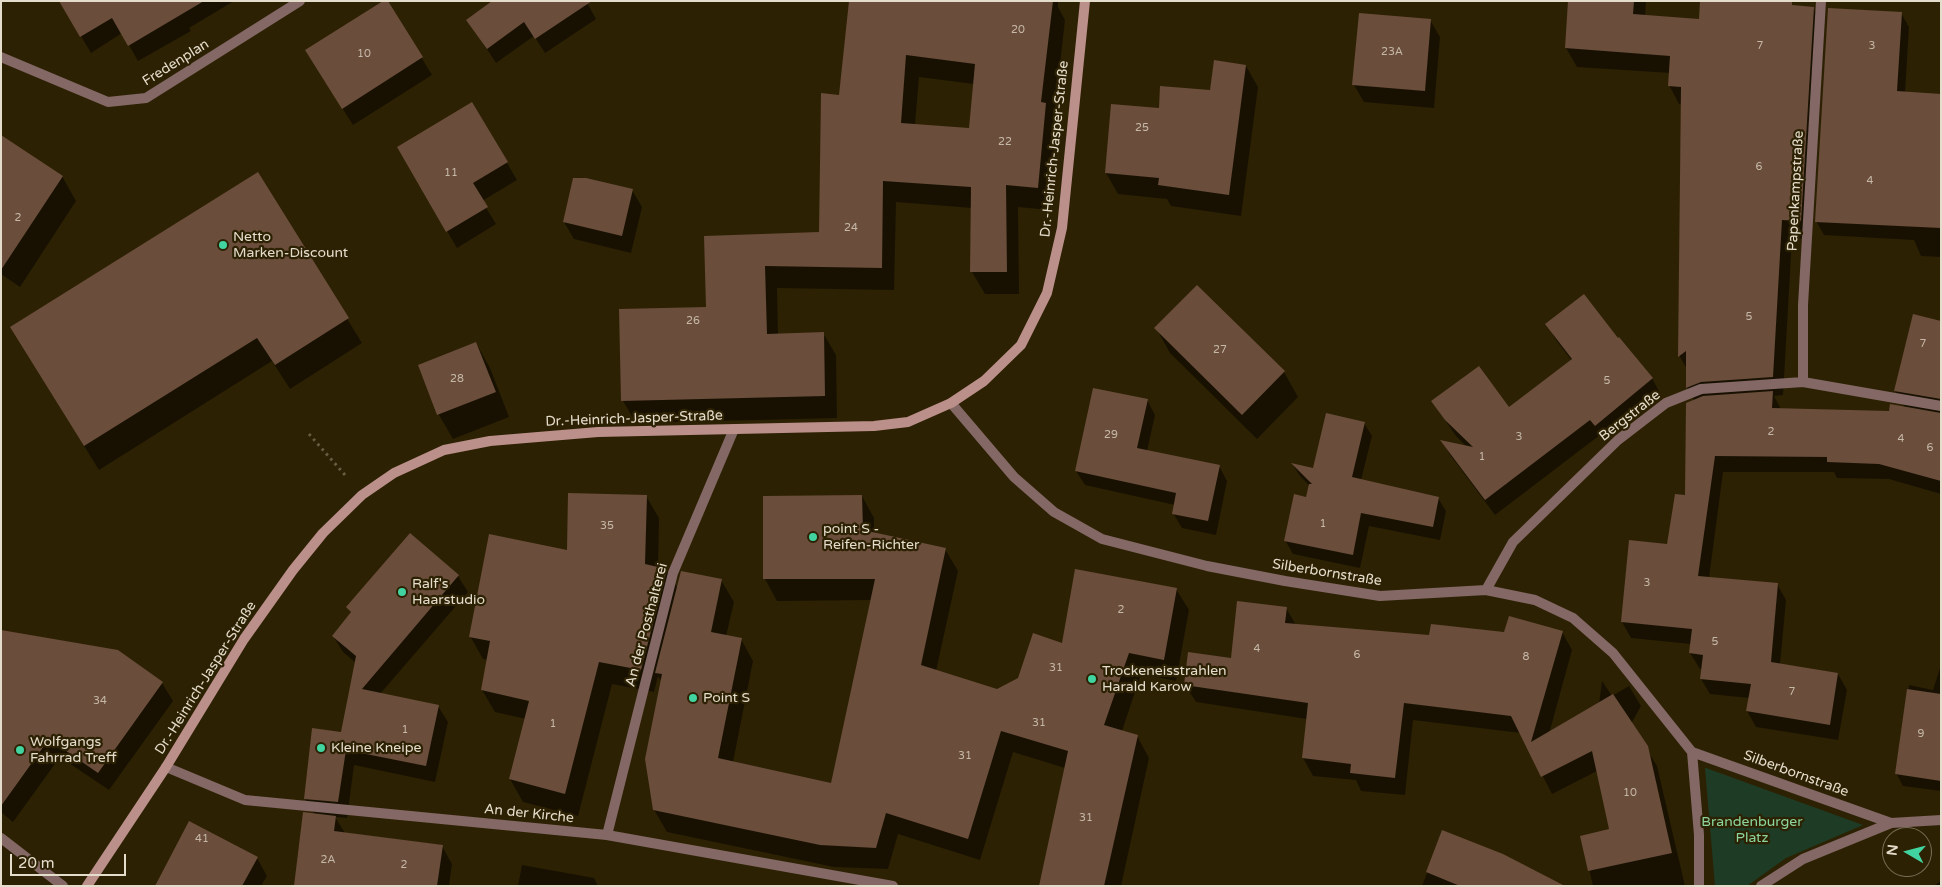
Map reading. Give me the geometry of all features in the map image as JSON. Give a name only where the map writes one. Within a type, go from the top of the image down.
[{"type":"main road","name":"Dr.-Heinrich-Jasper-Straße","points":[[86,886],[166,767],[244,639],[293,570],[323,533],[362,495],[394,473],[444,450],[490,441],[598,432],[874,426],[908,422],[951,403],[984,381],[1021,345],[1047,293],[1062,228],[1085,1]]},
{"type":"street","name":"Fredenplan","points":[[1,57],[108,102],[146,98],[300,1]]},
{"type":"street","name":"Papenkampstraße","points":[[1803,382],[1803,305],[1821,1]]},
{"type":"street","name":"Bergstraße","points":[[1486,590],[1513,542],[1618,440],[1666,403],[1701,389],[1803,382],[1941,406]]},
{"type":"street","name":"Silberbornstraße","points":[[951,403],[1014,477],[1054,512],[1102,539],[1207,566],[1285,582],[1380,596],[1486,590],[1535,600],[1573,618],[1613,652],[1692,752],[1891,823]]},
{"type":"street","name":"An der Posthalterei","points":[[607,835],[673,573],[734,429]]},
{"type":"street","points":[[1692,752],[1699,835],[1700,886]]},
{"type":"street","name":"An der Kirche","points":[[166,767],[245,800],[607,835],[893,886]]},
{"type":"street","name":"Silberbornstraße","points":[[1761,886],[1803,859],[1891,823],[1941,820]]},
{"type":"street","points":[[1,838],[63,886]]},
{"type":"path","points":[[309,434],[362,495]]},
{"type":"green space","name":"Brandenburger Platz","points":[[1705,768],[1863,825],[1786,858],[1747,886],[1715,886]]},
{"type":"building","points":[[59,1],[204,1],[128,46],[112,18],[80,37]]},
{"type":"building","points":[[383,1],[388,1],[423,57],[342,109],[305,50]]},
{"type":"building","points":[[492,1],[592,1],[535,39],[524,22],[487,49],[466,20]]},
{"type":"building","points":[[849,1],[1053,1],[1041,102],[1046,103],[1038,188],[1006,185],[1007,272],[970,272],[971,187],[883,181],[882,268],[765,266],[767,334],[824,332],[825,396],[621,401],[619,309],[706,307],[704,236],[819,232],[821,93],[839,95]],"holes":[[[906,55],[975,64],[969,128],[901,123]]]},
{"type":"building","points":[[1568,1],[1634,1],[1633,14],[1699,19],[1700,1],[1775,1],[1792,2],[1792,5],[1814,7],[1801,221],[1782,220],[1773,377],[1701,382],[1686,388],[1686,351],[1678,357],[1681,87],[1668,86],[1670,56],[1565,48]]},
{"type":"building","points":[[1828,8],[1902,12],[1897,91],[1941,94],[1941,228],[1815,222]]},
{"type":"building","points":[[1359,13],[1431,19],[1425,91],[1352,85]]},
{"type":"building","points":[[1214,60],[1246,65],[1229,195],[1158,185],[1159,178],[1105,173],[1111,104],[1159,108],[1160,86],[1210,90]]},
{"type":"building","points":[[472,102],[508,162],[473,183],[488,207],[446,232],[397,147]]},
{"type":"building","points":[[1,135],[63,176],[1,270]]},
{"type":"building","name":"Netto Marken-Discount","points":[[258,172],[349,318],[275,365],[257,338],[84,446],[10,327]]},
{"type":"building","points":[[573,178],[586,178],[633,189],[622,236],[563,222]]},
{"type":"building","points":[[1197,285],[1285,371],[1242,415],[1154,328]]},
{"type":"building","points":[[1584,294],[1618,338],[1653,378],[1595,426],[1590,420],[1485,500],[1440,440],[1473,447],[1445,420],[1431,401],[1479,366],[1509,407],[1572,359],[1545,324]]},
{"type":"building","points":[[1913,314],[1941,321],[1941,399],[1894,391]]},
{"type":"building","points":[[476,342],[496,392],[437,415],[418,365]]},
{"type":"building","points":[[1093,388],[1148,399],[1137,448],[1220,465],[1208,521],[1172,514],[1176,493],[1075,471]]},
{"type":"building","points":[[1773,391],[1772,408],[1889,411],[1890,404],[1941,413],[1941,481],[1879,464],[1827,462],[1827,457],[1715,456],[1698,576],[1778,583],[1771,662],[1838,673],[1830,725],[1746,711],[1751,684],[1700,679],[1703,655],[1689,653],[1692,629],[1621,622],[1629,540],[1667,544],[1675,494],[1685,495],[1686,403],[1703,396]]},
{"type":"building","points":[[1326,413],[1365,422],[1352,477],[1439,497],[1433,527],[1361,513],[1353,555],[1284,541],[1294,494],[1306,497],[1309,484],[1312,484],[1291,463],[1313,468]]},
{"type":"building","points":[[568,493],[647,495],[645,564],[667,569],[641,670],[599,662],[565,794],[509,779],[529,701],[481,690],[490,641],[469,637],[489,534],[567,550]]},
{"type":"building","points":[[862,495],[863,530],[946,548],[921,665],[997,689],[1018,678],[1033,633],[1062,643],[1075,569],[1177,588],[1164,660],[1129,653],[1104,725],[1138,735],[1104,886],[1039,886],[1068,751],[1001,731],[968,839],[886,813],[876,848],[820,845],[653,810],[645,759],[662,674],[655,673],[681,571],[722,579],[711,632],[742,638],[718,758],[831,783],[875,579],[763,579],[763,496]]},
{"type":"building","points":[[410,533],[459,575],[362,689],[439,705],[426,766],[346,750],[338,802],[304,799],[312,728],[341,732],[356,656],[332,636],[351,612],[346,607]]},
{"type":"building","points":[[1237,601],[1287,607],[1285,623],[1429,635],[1431,624],[1504,632],[1509,616],[1563,631],[1531,742],[1613,694],[1648,746],[1672,853],[1588,871],[1580,836],[1609,829],[1592,751],[1541,777],[1511,716],[1404,703],[1395,778],[1350,773],[1351,764],[1302,758],[1308,703],[1184,685],[1188,652],[1231,658]]},
{"type":"building","points":[[1,630],[118,650],[163,682],[98,773],[49,739],[1,806]]},
{"type":"building","points":[[1907,689],[1941,694],[1941,781],[1895,774]]},
{"type":"building","points":[[303,812],[336,816],[334,831],[443,845],[437,886],[294,886]]},
{"type":"building","points":[[189,821],[258,857],[242,886],[155,886]]},
{"type":"building","points":[[1442,830],[1503,854],[1565,886],[1460,886],[1426,872]]},
{"type":"place","name":"Netto Marken-Discount","points":[[223,245]]},
{"type":"place","name":"point S - Reifen-Richter","points":[[813,537]]},
{"type":"place","name":"Ralf's Haarstudio","points":[[402,592]]},
{"type":"place","name":"Trockeneisstrahlen Harald Karow","points":[[1092,679]]},
{"type":"place","name":"Point S","points":[[693,698]]},
{"type":"place","name":"Kleine Kneipe","points":[[321,748]]},
{"type":"place","name":"Wolfgangs Fahrrad Treff","points":[[20,750]]}]
